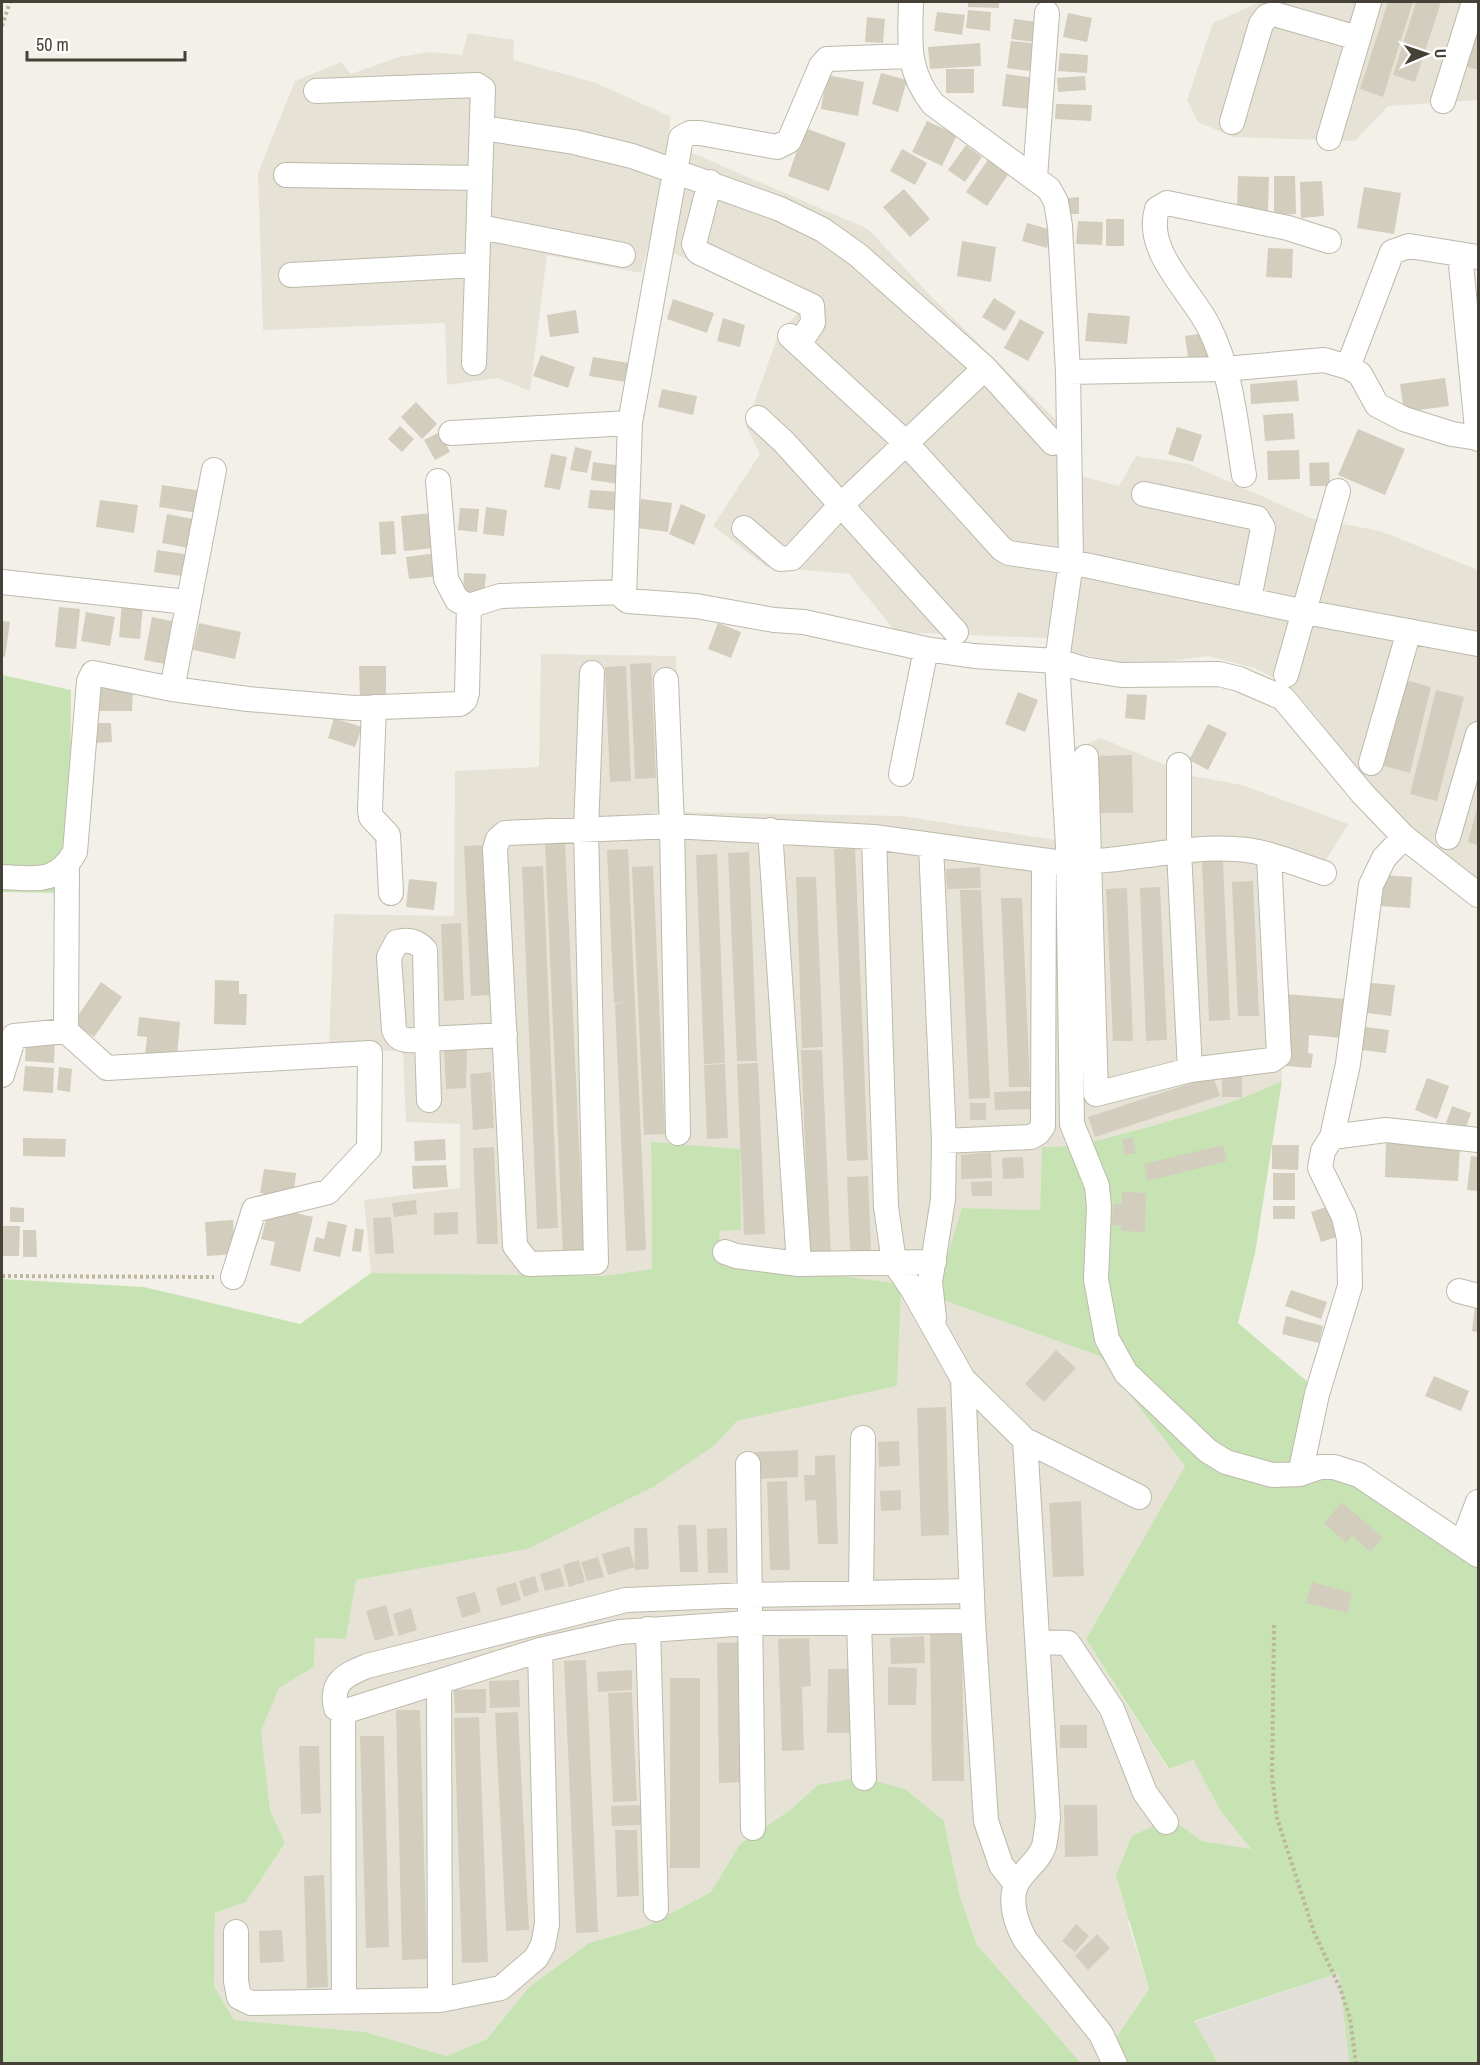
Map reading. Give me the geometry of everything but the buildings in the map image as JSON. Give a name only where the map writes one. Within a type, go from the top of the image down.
[{"type":"street","points":[[910,2],[909,56],[920,88],[933,104],[1035,177],[1049,189],[1056,202],[1068,372],[1071,562],[1058,661],[1068,846],[1072,1124],[1097,1186],[1100,1207],[1096,1279],[1107,1339],[1126,1373],[1208,1451],[1226,1462],[1272,1475],[1300,1474],[1327,1467],[1359,1475],[1470,1550],[1479,1502]]},
{"type":"street","points":[[1329,138],[1369,2]]},
{"type":"street","points":[[1443,101],[1474,2]]},
{"type":"street","points":[[1035,177],[1047,13]]},
{"type":"street","points":[[1232,122],[1261,24],[1267,16],[1274,14],[1358,38]]},
{"type":"street","points":[[909,56],[827,59],[820,66],[789,141],[784,145],[777,147],[690,133],[681,138],[636,402],[630,423],[623,592],[628,601],[696,606],[774,620],[804,622],[890,639],[926,649],[974,656],[1058,661],[1084,669],[1121,675],[1219,674],[1259,686],[1283,698],[1362,793],[1404,837],[1479,895]]},
{"type":"street","points":[[316,91],[482,86],[483,128],[474,363]]},
{"type":"street","points":[[483,128],[608,149],[710,182],[780,208],[823,230],[858,255],[985,368],[1053,444]]},
{"type":"street","points":[[286,175],[480,178]]},
{"type":"street","points":[[710,182],[694,244],[698,252],[812,306],[813,323],[794,340],[906,443],[1002,549],[1010,553],[1071,562],[1305,612],[1479,644]]},
{"type":"street","points":[[1244,476],[1225,369],[1209,326],[1180,284],[1161,248],[1152,225],[1156,209],[1167,203],[1288,228],[1329,241]]},
{"type":"street","points":[[480,227],[622,255]]},
{"type":"street","points":[[1068,372],[1225,369],[1324,360],[1348,367],[1360,374],[1377,405],[1404,419],[1452,434],[1478,439],[1469,255],[1409,246],[1392,252],[1348,367]]},
{"type":"street","points":[[291,275],[476,265]]},
{"type":"street","points":[[744,528],[780,559],[792,558],[840,506],[985,368]]},
{"type":"street","points":[[758,418],[784,442],[956,632]]},
{"type":"street","points":[[451,433],[630,423]]},
{"type":"street","points":[[172,689],[214,470]]},
{"type":"street","points":[[438,481],[446,579],[457,600],[469,606],[500,596],[623,592]]},
{"type":"street","points":[[1286,675],[1338,491]]},
{"type":"street","points":[[1143,494],[1257,518],[1263,528],[1249,599]]},
{"type":"street","points":[[2,582],[187,602]]},
{"type":"street","points":[[2,877],[55,876],[67,866],[75,852],[89,681],[93,673],[172,689],[248,699],[374,707],[460,704],[465,700],[469,606]]},
{"type":"street","points":[[1371,763],[1409,631]]},
{"type":"street","points":[[901,774],[926,649]]},
{"type":"street","points":[[592,673],[586,829],[596,1262],[529,1264],[515,1246],[495,849],[498,839],[505,833],[586,829],[672,825],[770,830],[874,837],[1050,862],[1043,1126],[1031,1137],[944,1141]]},
{"type":"street","points":[[666,680],[672,825],[678,1133]]},
{"type":"street","points":[[374,707],[370,810],[371,817],[388,835],[391,894]]},
{"type":"street","points":[[1448,837],[1479,734]]},
{"type":"street","points":[[1086,757],[1086,862],[1096,1094],[1190,1070],[1272,1060],[1279,1055],[1269,856]]},
{"type":"street","points":[[1179,765],[1179,851],[1190,1070]]},
{"type":"street","points":[[770,830],[799,1264]]},
{"type":"street","points":[[874,837],[886,1207],[894,1262],[963,1379],[1026,1440],[1139,1497]]},
{"type":"street","points":[[1300,1474],[1317,1394],[1350,1286],[1351,1251],[1347,1228],[1320,1168],[1323,1151],[1332,1137],[1348,1064],[1371,885],[1383,858],[1404,837]]},
{"type":"street","points":[[931,845],[944,1141],[943,1199],[930,1282],[935,1329]]},
{"type":"street","points":[[1086,862],[1179,851],[1235,849],[1269,856],[1324,873]]},
{"type":"street","points":[[67,866],[66,1030],[107,1068],[370,1053],[369,1148],[328,1192],[254,1210],[232,1277]]},
{"type":"street","points":[[2,1075],[14,1036],[66,1030]]},
{"type":"street","points":[[429,1100],[428,1039],[505,1035]]},
{"type":"street","points":[[1332,1137],[1386,1130],[1478,1137]]},
{"type":"street","points":[[725,1252],[736,1256],[799,1264],[934,1262]]},
{"type":"street","points":[[963,1379],[973,1621],[986,1821],[1001,1865],[1016,1884]]},
{"type":"street","points":[[861,1593],[863,1438]]},
{"type":"street","points":[[1026,1440],[1048,1818],[1044,1846],[1033,1866],[1016,1884],[1014,1911],[1017,1926],[1026,1941],[1101,2034],[1115,2064]]},
{"type":"street","points":[[748,1464],[753,1828]]},
{"type":"street","points":[[972,1591],[626,1600],[366,1666],[346,1674],[334,1687],[336,1708],[343,1712],[540,1650],[648,1629],[749,1623],[973,1621]]},
{"type":"street","points":[[859,1622],[864,1778]]},
{"type":"street","points":[[648,1629],[656,1909]]},
{"type":"street","points":[[1038,1642],[1068,1643],[1112,1709],[1145,1793],[1166,1822]]},
{"type":"street","points":[[236,1932],[236,1981],[239,1997],[244,2001],[440,2001],[501,1988],[526,1969],[543,1945],[547,1924],[540,1650]]},
{"type":"street","points":[[439,1683],[440,2001]]},
{"type":"street","points":[[343,1712],[344,2001]]},
{"type":"path","points":[[2,26],[10,2]]},
{"type":"path","points":[[2,1276],[232,1277]]},
{"type":"path","points":[[1274,1625],[1272,1776],[1277,1818],[1314,1932],[1340,1988],[1350,2018],[1356,2064]]},
{"type":"shaded area","points":[[1260,2],[1478,2],[1478,100],[1388,106],[1355,141],[1233,137],[1198,122],[1187,100],[1213,23]]},
{"type":"shaded area","points":[[468,33],[514,40],[513,60],[596,83],[671,117],[667,142],[868,229],[928,293],[1060,424],[1057,470],[1119,486],[1136,456],[1189,464],[1311,518],[1380,531],[1478,570],[1478,887],[1440,857],[1351,766],[1320,721],[1291,687],[1254,668],[1208,656],[1135,666],[1067,651],[1045,638],[896,632],[849,574],[767,567],[713,526],[760,454],[746,426],[778,335],[802,308],[649,243],[641,273],[547,255],[530,391],[497,378],[447,385],[445,323],[263,330],[258,173],[295,81],[341,62],[351,74],[399,57],[430,52],[462,55]]},
{"type":"shaded area","points":[[541,654],[676,656],[682,812],[902,816],[1055,840],[1070,840],[1065,743],[1079,747],[1101,738],[1192,776],[1242,785],[1348,824],[1316,876],[1277,868],[1282,1081],[1243,1100],[1175,1120],[1067,1148],[1042,1147],[1040,1210],[962,1208],[943,1300],[1101,1356],[1185,1466],[1086,1639],[1168,1769],[1193,1760],[1222,1813],[1251,1849],[1202,1841],[1170,1818],[1128,1923],[1149,1989],[1099,2063],[1081,2063],[977,1945],[960,1897],[944,1821],[818,1785],[790,1810],[740,1844],[711,1892],[645,1927],[589,1943],[529,1987],[487,2039],[447,2056],[365,2032],[234,2020],[214,1986],[215,1913],[246,1902],[285,1843],[270,1810],[261,1731],[279,1688],[314,1667],[315,1638],[346,1639],[356,1580],[528,1549],[715,1445],[737,1421],[897,1386],[722,1260],[719,1231],[741,1230],[651,1143],[652,1269],[603,1276],[371,1273],[364,1200],[460,1188],[460,1124],[406,1122],[403,1052],[329,1046],[334,914],[454,916],[455,771],[539,767]]},
{"type":"shaded area","points":[[1339,1973],[1349,2063],[1218,2063],[1194,2022]]},
{"type":"green space","points":[[2,675],[71,690],[70,893],[2,892]]},
{"type":"green space","points":[[1282,1081],[1255,1253],[1238,1323],[1308,1382],[1300,1453],[1478,1544],[1478,2063],[1349,2063],[1339,1973],[1194,2021],[1218,2063],[1099,2063],[1149,1989],[1116,1875],[1132,1836],[1170,1818],[1202,1841],[1251,1849],[1222,1813],[1193,1760],[1169,1769],[1086,1639],[1185,1466],[1100,1356],[943,1300],[941,1276],[962,1208],[1040,1210],[1042,1147],[1088,1142],[1152,1126],[1227,1103]]},
{"type":"green space","points":[[651,1142],[740,1149],[741,1230],[719,1231],[722,1260],[901,1284],[897,1386],[737,1421],[715,1445],[653,1487],[528,1549],[356,1580],[346,1639],[315,1638],[314,1667],[279,1688],[261,1731],[270,1810],[285,1843],[246,1902],[215,1913],[214,1986],[234,2020],[365,2032],[447,2056],[487,2039],[529,1987],[589,1943],[645,1927],[711,1892],[740,1844],[790,1810],[818,1785],[861,1777],[905,1789],[944,1821],[960,1897],[977,1945],[1081,2063],[2,2063],[2,1279],[144,1287],[300,1324],[371,1273],[603,1276],[652,1269]]}]
